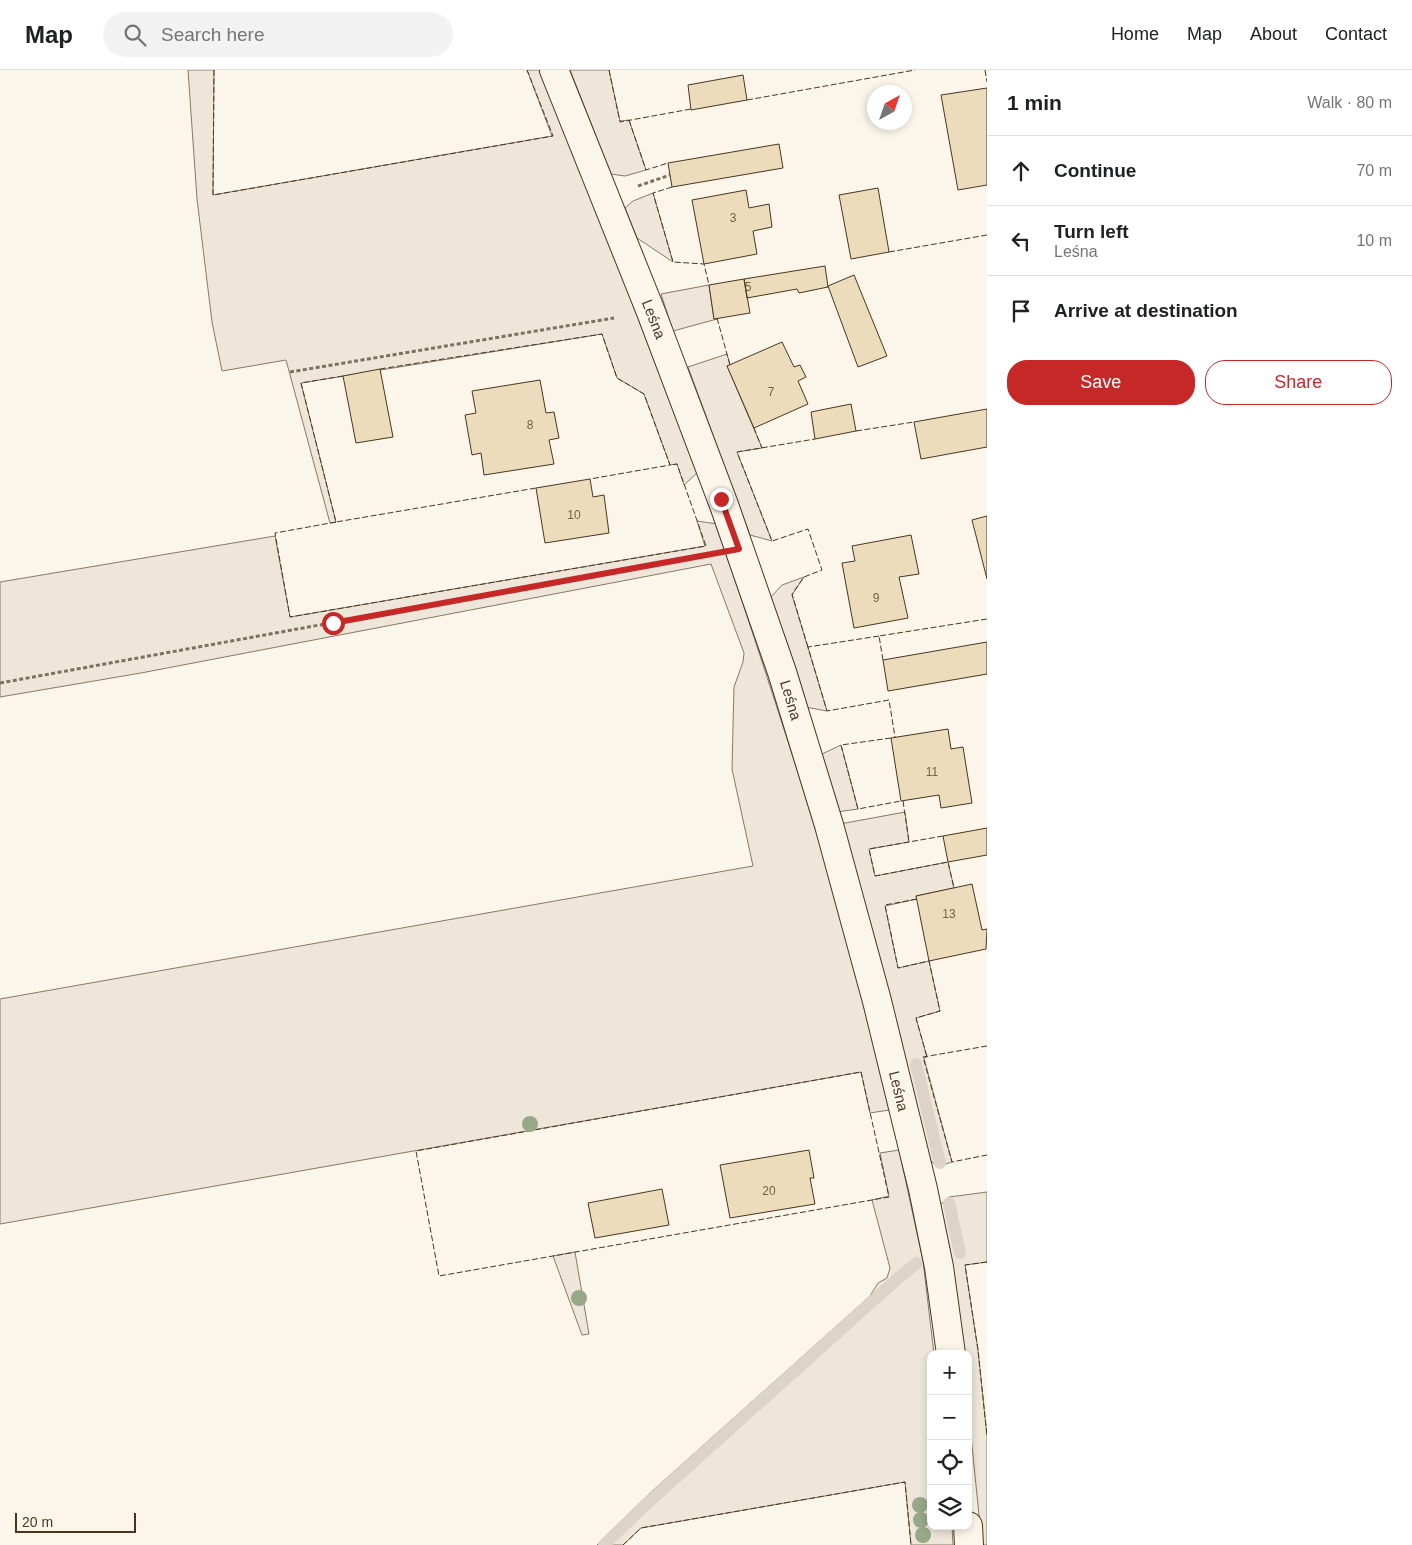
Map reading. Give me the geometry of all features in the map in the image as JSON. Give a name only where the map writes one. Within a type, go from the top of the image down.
[{"type":"street","name":"Leśna","points":[[554,70],[651,312],[739,549],[782,672],[823,807],[877,1001],[923,1189],[939,1267],[950,1350]]},
{"type":"street","points":[[968,1530],[969,1545]]},
{"type":"path","points":[[290,372],[651,312]]},
{"type":"path","points":[[0,683],[739,549]]},
{"type":"shaded area","points":[[188,70],[214,70],[213,195],[552,136],[527,70],[539,70],[595,206],[697,473],[684,485],[677,464],[670,465],[644,394],[617,378],[602,334],[301,383],[336,522],[330,523],[286,360],[222,371],[212,322],[197,199]]},
{"type":"shaded area","points":[[570,70],[609,70],[620,121],[629,120],[646,170],[625,176],[611,174]]},
{"type":"shaded area","points":[[653,193],[673,262],[637,238],[625,208],[633,201]]},
{"type":"shaded area","points":[[709,285],[714,319],[717,319],[673,331],[661,294]]},
{"type":"shaded area","points":[[727,354],[730,365],[727,366],[762,448],[737,452],[772,541],[750,535],[688,367]]},
{"type":"shaded area","points":[[697,521],[717,524],[815,827],[851,949],[870,1022],[889,1110],[870,1113],[861,1072],[0,1224],[0,999],[753,866],[732,769],[734,687],[743,662],[744,653],[711,564],[141,673],[0,697],[0,582],[275,536],[290,617],[705,546]]},
{"type":"shaded area","points":[[804,577],[792,595],[827,711],[805,707],[771,597],[782,585]]},
{"type":"shaded area","points":[[841,745],[858,809],[837,812],[820,755]]},
{"type":"shaded area","points":[[905,812],[909,842],[869,849],[875,876],[948,862],[954,888],[916,896],[917,899],[885,906],[898,968],[929,961],[940,1011],[916,1018],[927,1057],[924,1058],[952,1162],[942,1165],[937,1165],[929,1159],[875,940],[840,824]]},
{"type":"shaded area","points":[[899,1150],[923,1261],[934,1350],[927,1350],[927,1530],[952,1530],[953,1545],[911,1545],[905,1482],[641,1528],[623,1545],[597,1545],[649,1494],[870,1296],[878,1283],[887,1278],[890,1268],[872,1200],[889,1196],[880,1153]]},
{"type":"shaded area","points":[[987,1192],[987,1262],[965,1265],[978,1350],[987,1436],[987,1545],[982,1545],[972,1446],[972,1350],[962,1350],[940,1205],[949,1197]]},
{"type":"shaded area","points":[[575,1252],[589,1334],[582,1335],[553,1256]]},
{"type":"building","points":[[743,75],[747,100],[691,110],[688,85]]},
{"type":"building","points":[[987,88],[987,185],[958,190],[941,95]]},
{"type":"building","points":[[779,144],[783,168],[672,187],[668,163]]},
{"type":"building","points":[[878,188],[889,252],[851,259],[839,195]]},
{"type":"building","points":[[746,190],[749,208],[769,204],[772,227],[753,231],[757,254],[704,264],[692,200]]},
{"type":"building","points":[[825,266],[828,287],[799,293],[797,289],[747,298],[744,279]]},
{"type":"building","points":[[854,275],[887,356],[858,367],[828,286]]},
{"type":"building","points":[[744,279],[750,313],[714,319],[709,285]]},
{"type":"building","points":[[782,342],[794,367],[800,365],[806,377],[798,381],[808,404],[754,428],[727,366]]},
{"type":"building","points":[[380,369],[393,437],[356,443],[343,376]]},
{"type":"building","points":[[540,380],[546,413],[554,412],[559,438],[549,440],[554,464],[484,475],[481,453],[472,455],[465,415],[476,413],[472,391]]},
{"type":"building","points":[[851,404],[856,431],[815,439],[811,412]]},
{"type":"building","points":[[987,409],[987,447],[921,459],[914,422]]},
{"type":"building","points":[[590,479],[593,497],[604,495],[609,533],[545,543],[536,488]]},
{"type":"building","points":[[987,516],[987,579],[972,520]]},
{"type":"building","points":[[911,535],[919,574],[899,577],[908,618],[854,628],[842,563],[855,561],[852,546]]},
{"type":"building","points":[[987,642],[987,674],[888,691],[883,660]]},
{"type":"building","points":[[948,729],[951,749],[963,747],[972,803],[941,808],[939,795],[901,801],[891,738]]},
{"type":"building","points":[[987,828],[987,855],[948,862],[943,836]]},
{"type":"building","points":[[972,884],[982,930],[987,929],[986,949],[929,961],[916,896]]},
{"type":"building","points":[[809,1150],[814,1178],[810,1178],[815,1204],[730,1218],[720,1165]]},
{"type":"building","points":[[662,1189],[669,1225],[595,1238],[588,1203]]},
{"type":"waterway","points":[[916,1064],[940,1163]]},
{"type":"waterway","points":[[949,1203],[960,1253]]},
{"type":"waterway","points":[[604,1545],[641,1509],[917,1263]]},
{"type":"fence","points":[[214,70],[213,195],[553,136],[527,70]]},
{"type":"fence","points":[[609,70],[620,122],[691,109]]},
{"type":"fence","points":[[747,100],[915,70]]},
{"type":"fence","points":[[985,70],[987,82]]},
{"type":"fence","points":[[629,120],[646,170],[668,163]]},
{"type":"fence","points":[[672,187],[653,193],[673,262],[704,264],[709,285]]},
{"type":"fence","points":[[889,252],[987,235]]},
{"type":"fence","points":[[717,318],[730,365]]},
{"type":"fence","points":[[380,369],[602,334],[617,378],[644,394],[670,465],[590,479]]},
{"type":"fence","points":[[343,376],[301,383],[336,522],[536,488]]},
{"type":"fence","points":[[856,431],[914,422]]},
{"type":"fence","points":[[754,428],[762,448]]},
{"type":"fence","points":[[808,647],[792,594],[804,577],[822,570],[808,529],[772,541],[737,452],[815,439]]},
{"type":"fence","points":[[336,522],[275,533],[290,617],[706,546],[677,464],[670,465]]},
{"type":"fence","points":[[883,660],[879,636],[987,619]]},
{"type":"fence","points":[[879,636],[808,647],[827,711],[889,700],[895,737]]},
{"type":"fence","points":[[891,738],[841,745],[858,809],[901,801]]},
{"type":"fence","points":[[903,801],[909,842]]},
{"type":"fence","points":[[943,836],[869,849],[875,876],[948,862],[954,888]]},
{"type":"fence","points":[[917,899],[885,905],[898,968],[929,961],[940,1011],[916,1018],[927,1057]]},
{"type":"fence","points":[[987,1046],[923,1057],[952,1162],[987,1155]]},
{"type":"fence","points":[[861,1072],[889,1197],[439,1276],[416,1151],[861,1072]]},
{"type":"fence","points":[[987,1262],[965,1265],[978,1350],[987,1436]]},
{"type":"fence","points":[[623,1545],[641,1528],[905,1482],[911,1545]]},
{"type":"route","points":[[333,623],[739,549],[721,499]]}]
